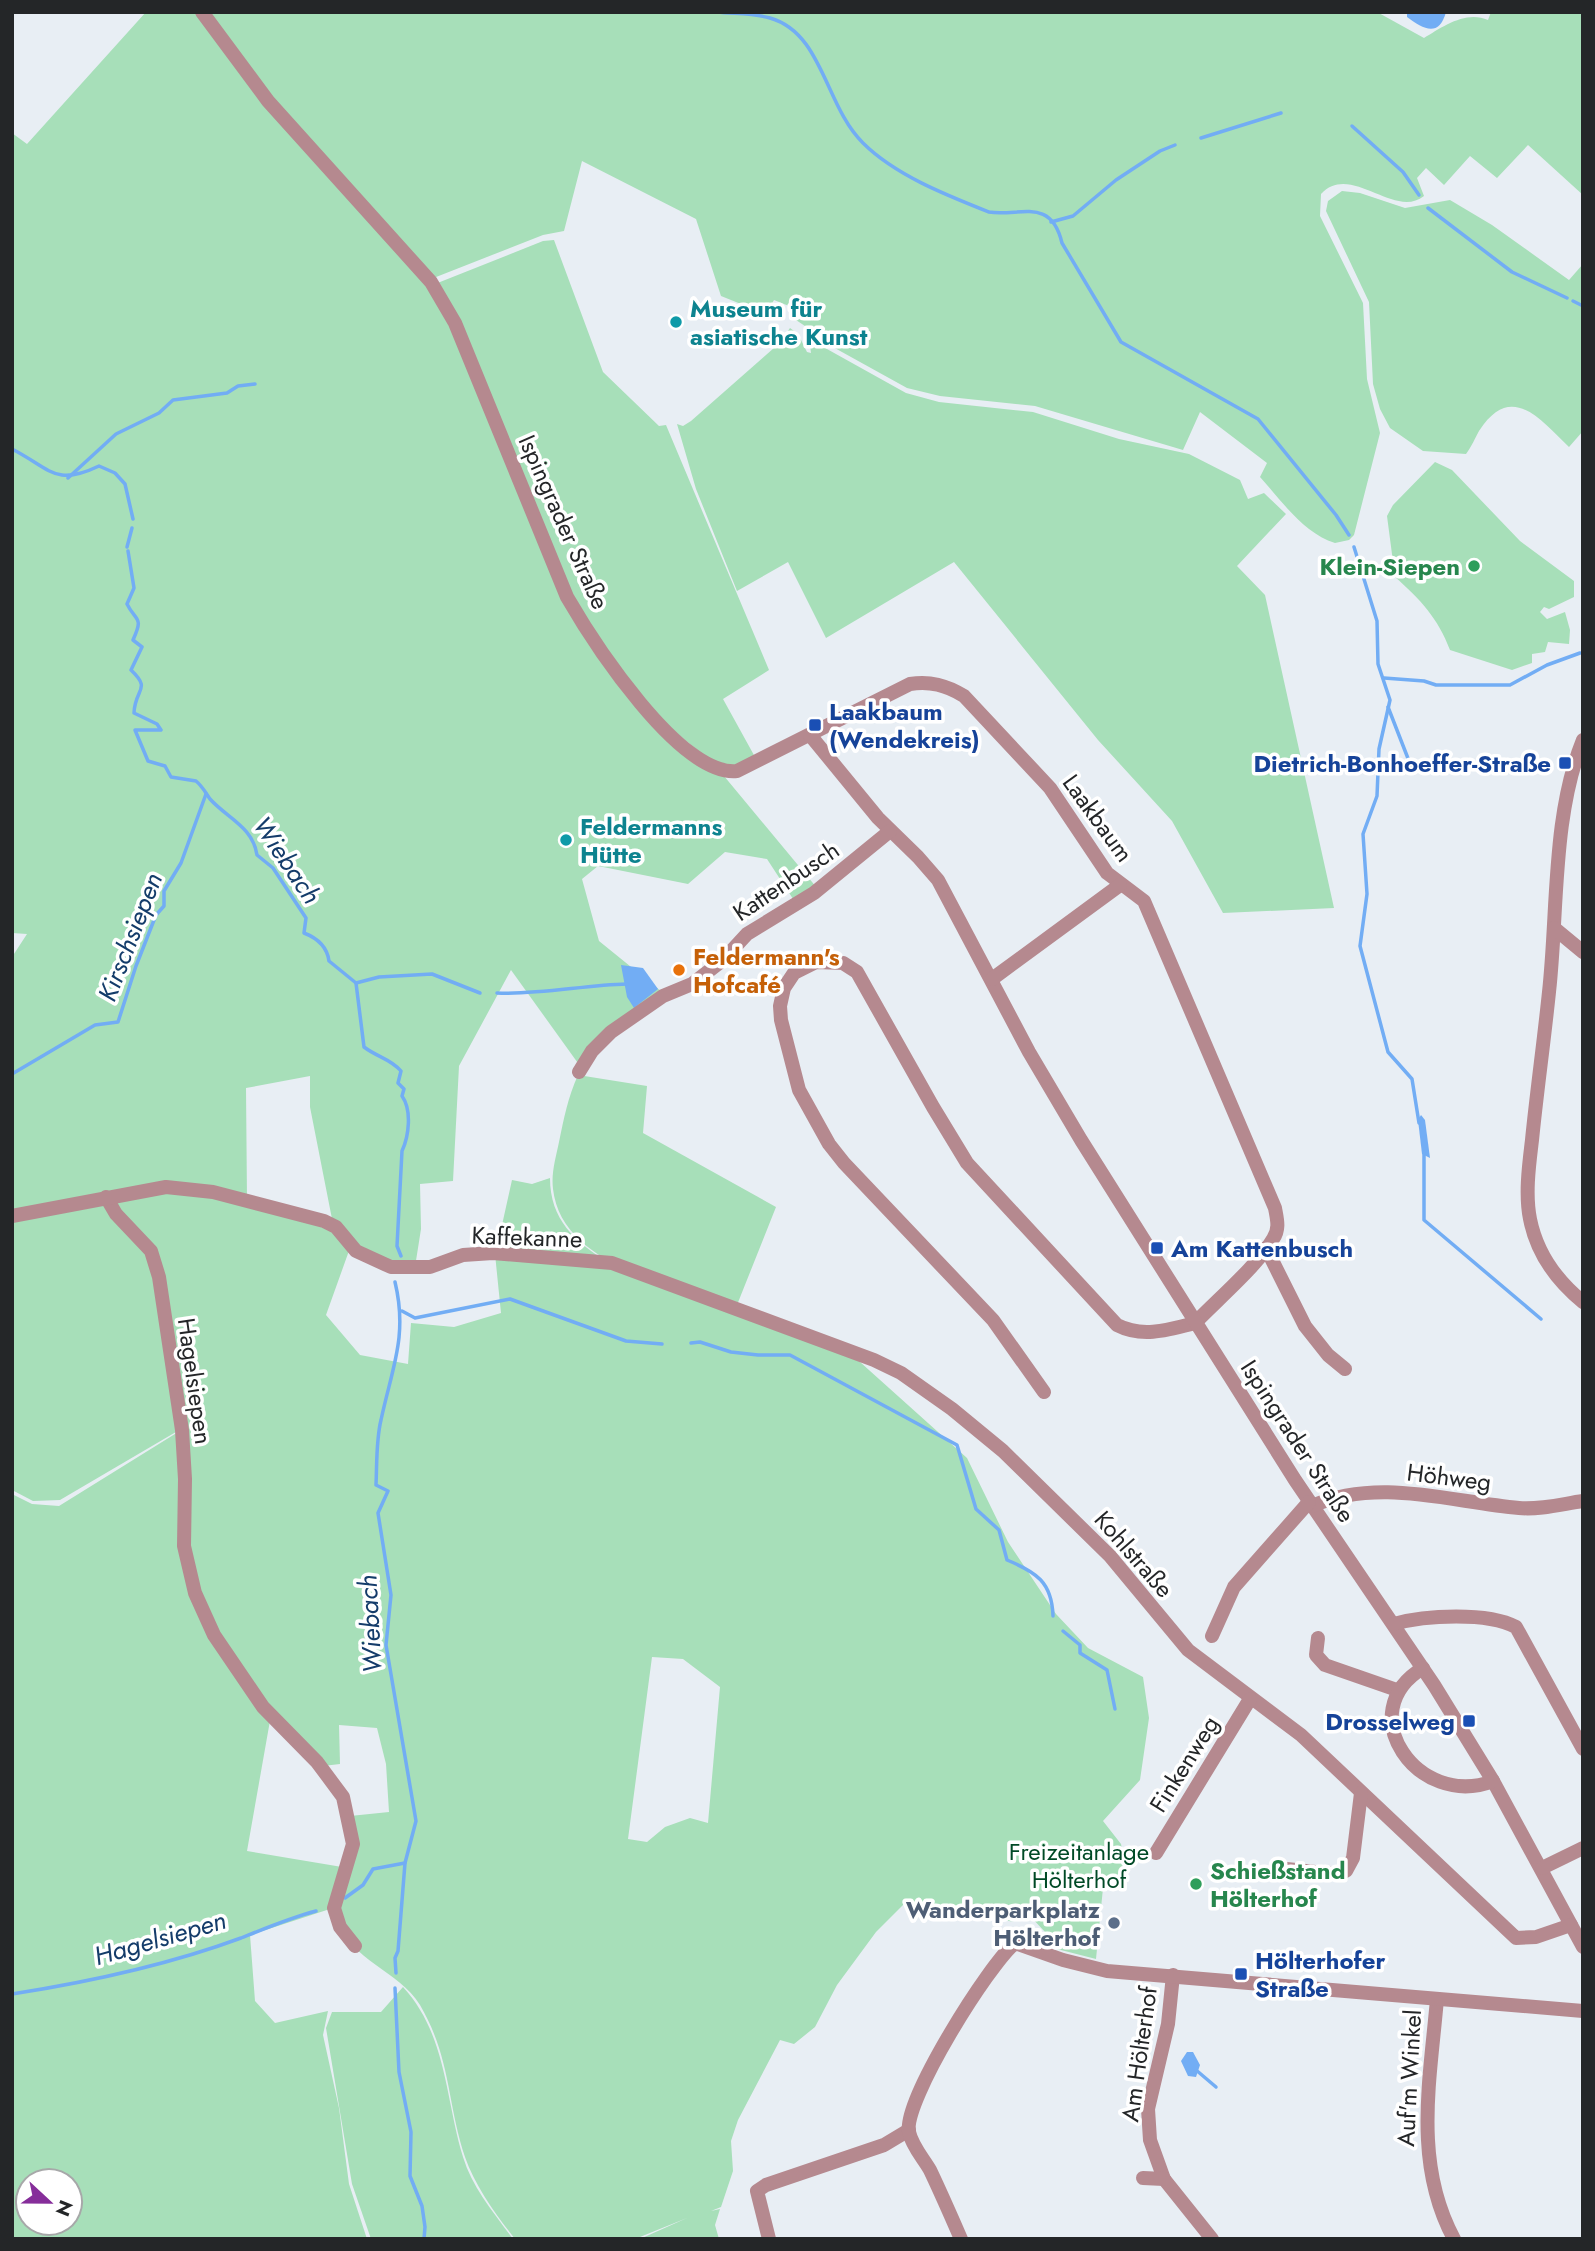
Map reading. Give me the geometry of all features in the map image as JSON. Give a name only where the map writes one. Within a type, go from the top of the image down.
[{"type":"street","name":"Ispingrader Straße","points":[[202,12],[268,101],[374,215],[443,300],[466,348],[567,597],[593,639],[650,714],[672,738],[704,764],[726,772],[737,771],[810,735],[890,831],[919,857],[937,880],[1042,1074],[1195,1323],[1311,1504],[1423,1668],[1493,1781],[1583,1947]]},
{"type":"street","name":"Laakbaum","points":[[810,735],[910,684],[935,683],[952,688],[964,696],[1027,761],[1074,823],[1095,858],[1120,885],[1143,901],[1275,1208],[1278,1224],[1274,1238],[1266,1248],[1195,1323]]},
{"type":"street","points":[[1583,740],[1566,802],[1528,1172],[1529,1217],[1541,1250],[1555,1277],[1583,1302]]},
{"type":"street","name":"Kattenbusch","points":[[579,1072],[592,1051],[611,1032],[663,996],[692,984],[723,960],[747,934],[814,893],[890,831]]},
{"type":"street","points":[[992,979],[1120,885]]},
{"type":"street","points":[[1555,928],[1583,952]]},
{"type":"street","points":[[1044,1392],[993,1320],[888,1206],[844,1163],[829,1144],[799,1090],[790,1065],[780,1006],[789,980],[808,964],[823,961],[843,963],[863,978],[933,1107],[967,1163],[1117,1325],[1147,1333],[1195,1323]]},
{"type":"street","name":"Kaffekanne","points":[[106,1197],[166,1187],[213,1192],[324,1221],[335,1227],[356,1251],[371,1260],[401,1268],[439,1265],[473,1253],[612,1263]]},
{"type":"street","points":[[12,1216],[106,1197]]},
{"type":"street","name":"Hagelsiepen","points":[[106,1197],[116,1214],[151,1251],[157,1270],[182,1430],[185,1479],[184,1546],[195,1593],[218,1642],[263,1707],[317,1762],[343,1797],[353,1844],[334,1909],[340,1927],[355,1946]]},
{"type":"street","points":[[1266,1248],[1305,1326],[1328,1355],[1345,1369]]},
{"type":"street","name":"Kohlstraße","points":[[612,1263],[827,1340],[901,1373],[1003,1451],[1110,1556],[1188,1650],[1301,1735],[1516,1938],[1536,1937],[1571,1925]]},
{"type":"street","name":"Höhweg","points":[[1311,1504],[1333,1497],[1372,1493],[1432,1494],[1521,1508],[1583,1500]]},
{"type":"street","points":[[1212,1636],[1234,1587],[1311,1504]]},
{"type":"street","points":[[1394,1624],[1411,1619],[1499,1619],[1516,1627],[1583,1749]]},
{"type":"street","points":[[1318,1638],[1316,1655],[1325,1665],[1397,1690]]},
{"type":"street","points":[[1423,1668],[1407,1678],[1397,1690],[1394,1700],[1395,1735],[1413,1767],[1436,1781],[1462,1788],[1493,1781]]},
{"type":"street","name":"Finkenweg","points":[[1156,1853],[1250,1699]]},
{"type":"street","points":[[1277,1868],[1334,1874],[1346,1871],[1353,1858],[1362,1793]]},
{"type":"street","points":[[1542,1868],[1583,1848]]},
{"type":"street","points":[[961,2239],[908,2130],[911,2109],[984,1980],[1002,1954],[1015,1943],[1093,1969],[1583,2011]]},
{"type":"street","name":"Am Hölterhof","points":[[1173,1975],[1168,2024],[1148,2109],[1152,2151],[1164,2179],[1212,2239]]},
{"type":"street","name":"Auf'm Winkel","points":[[1437,1999],[1427,2105],[1427,2155],[1439,2208],[1454,2239]]},
{"type":"street","points":[[769,2239],[757,2191],[766,2185],[884,2145],[908,2130]]},
{"type":"street","points":[[1143,2178],[1164,2179]]},
{"type":"green space","points":[[146,12],[198,12],[447,311],[565,597],[648,715],[724,776],[817,888],[795,902],[767,859],[725,852],[688,884],[598,866],[582,879],[599,941],[662,992],[580,1066],[511,970],[459,1066],[453,1181],[420,1184],[421,1229],[415,1267],[372,1259],[333,1224],[310,1107],[310,1076],[246,1088],[247,1200],[189,1186],[12,1215],[12,957],[27,934],[12,933],[12,133],[27,144]]},
{"type":"green space","points":[[203,12],[1377,12],[1424,38],[1463,18],[1480,17],[1488,20],[1491,12],[1583,12],[1583,195],[1528,145],[1497,178],[1470,156],[1444,185],[1426,168],[1417,178],[1424,196],[1412,201],[1399,201],[1346,184],[1333,186],[1321,194],[1320,216],[1363,303],[1367,379],[1380,433],[1354,535],[1349,540],[1335,543],[1303,524],[1260,477],[1267,463],[1200,412],[1183,450],[1035,406],[940,396],[907,388],[804,331],[805,326],[796,320],[799,310],[774,300],[766,314],[721,296],[696,219],[582,161],[564,231],[543,235],[431,279],[323,158]]},
{"type":"green space","points":[[1342,191],[1360,193],[1405,208],[1450,200],[1492,225],[1569,280],[1583,264],[1583,431],[1569,447],[1536,416],[1514,407],[1502,408],[1491,416],[1466,454],[1423,451],[1390,428],[1380,409],[1373,384],[1369,302],[1326,211],[1328,201]]},
{"type":"green space","points":[[554,240],[603,372],[659,426],[666,425],[769,670],[723,699],[755,757],[733,767],[717,766],[652,713],[570,598],[435,284],[543,241]]},
{"type":"green space","points":[[790,328],[798,334],[807,352],[811,353],[809,339],[906,393],[939,402],[1033,412],[1119,439],[1189,454],[1240,480],[1248,499],[1264,493],[1286,514],[1237,566],[1265,595],[1334,908],[1223,913],[1172,821],[1098,740],[954,562],[826,638],[788,562],[737,591],[696,489],[677,424],[683,426],[691,421],[791,333],[788,331]]},
{"type":"green space","name":"Klein-Siepen","points":[[1435,462],[1452,470],[1520,541],[1574,581],[1574,597],[1549,609],[1544,607],[1540,612],[1547,619],[1565,612],[1570,630],[1569,644],[1548,642],[1545,652],[1532,654],[1532,663],[1512,670],[1450,650],[1440,628],[1427,610],[1395,577],[1387,516],[1393,505]]},
{"type":"green space","points":[[578,1075],[647,1086],[643,1133],[776,1207],[737,1305],[625,1269],[599,1255],[577,1237],[561,1216],[553,1189],[553,1171],[567,1108]]},
{"type":"green space","points":[[550,1178],[554,1206],[566,1228],[607,1262],[496,1252],[512,1180],[532,1184]]},
{"type":"green space","name":"Freizeitanlage Hölterhof","points":[[165,1189],[212,1194],[315,1219],[333,1228],[350,1248],[326,1315],[360,1355],[408,1364],[411,1323],[454,1327],[501,1313],[495,1254],[611,1265],[850,1353],[967,1458],[1008,1542],[1056,1614],[1088,1648],[1143,1677],[1149,1718],[1140,1780],[1103,1821],[1121,1844],[1126,1868],[1103,1888],[1096,1959],[1057,1949],[1056,1937],[1045,1932],[1032,1918],[1009,1921],[977,1904],[948,1916],[906,1902],[876,1932],[837,1985],[815,2027],[794,2044],[780,2040],[738,2120],[731,2141],[733,2171],[721,2207],[711,2211],[720,2209],[715,2225],[719,2239],[640,2239],[687,2218],[635,2239],[515,2239],[487,2200],[469,2168],[459,2137],[438,2044],[420,2005],[400,1983],[352,1945],[338,1918],[337,1902],[354,1852],[350,1816],[389,1812],[386,1764],[377,1728],[339,1725],[340,1764],[323,1766],[271,1715],[247,1851],[348,1868],[333,1908],[250,1935],[255,2001],[275,2023],[328,2011],[323,2035],[339,2108],[349,2184],[367,2239],[12,2239],[12,1494],[32,1504],[59,1506],[183,1429],[153,1252],[118,1213],[109,1198]],"holes":[[[652,1657],[683,1659],[720,1687],[708,1823],[690,1818],[665,1827],[647,1842],[628,1839]]]},
{"type":"green space","points":[[105,1198],[150,1252],[181,1429],[60,1500],[33,1501],[12,1490],[12,1218]]},
{"type":"green space","points":[[403,1987],[417,2006],[437,2046],[467,2168],[484,2200],[513,2239],[371,2239],[352,2184],[326,2028],[332,2012],[381,2012]]},
{"type":"water","points":[[1407,12],[1446,12],[1439,25],[1430,29],[1407,17]]},
{"type":"water","points":[[621,965],[643,968],[658,989],[634,1008],[627,997]]},
{"type":"water","points":[[1421,1115],[1425,1120],[1430,1158],[1422,1154],[1418,1120]]},
{"type":"water","points":[[1187,2052],[1193,2052],[1200,2065],[1196,2077],[1188,2076],[1181,2061]]},
{"type":"waterway","points":[[717,12],[764,16],[788,26],[813,54],[850,128],[863,143],[890,165],[939,191],[989,212],[1033,212],[1050,219],[1121,342],[1258,419],[1336,515],[1349,535]]},
{"type":"waterway","points":[[1201,138],[1281,113]]},
{"type":"waterway","points":[[1352,126],[1403,172],[1419,195]]},
{"type":"waterway","points":[[1051,222],[1073,216],[1116,180],[1160,151],[1175,145]]},
{"type":"waterway","points":[[1428,208],[1512,272],[1567,298]]},
{"type":"waterway","points":[[1573,301],[1583,306]]},
{"type":"waterway","points":[[68,478],[116,434],[159,413],[173,400],[227,393],[238,386],[255,384]]},
{"type":"waterway","name":"Wiebach","points":[[12,449],[45,469],[62,475],[72,475],[99,466],[115,473],[125,484],[133,519]]},
{"type":"waterway","name":"Wiebach","points":[[127,547],[132,528]]},
{"type":"waterway","points":[[1354,547],[1377,621],[1378,664],[1390,700],[1379,749],[1377,796],[1363,834],[1367,894],[1360,946],[1388,1052],[1412,1079],[1419,1123]]},
{"type":"waterway","name":"Wiebach","points":[[128,551],[134,588],[127,604],[138,620],[133,640],[142,647],[131,670],[141,686],[134,713],[157,724],[161,730],[135,730],[148,761],[165,766],[171,777],[196,781],[210,799],[245,830],[255,845],[257,855],[273,868],[306,918],[304,933],[321,943],[329,961],[356,983],[364,1047],[401,1071],[398,1083],[404,1089],[402,1096],[407,1108],[408,1123],[402,1151],[397,1246],[401,1256]]},
{"type":"waterway","points":[[1384,678],[1424,681],[1436,685],[1510,685],[1547,665],[1580,653]]},
{"type":"waterway","points":[[1388,707],[1409,761]]},
{"type":"waterway","name":"Kirschsiepen","points":[[12,1074],[95,1025],[118,1022],[156,915],[164,906],[164,891],[181,863],[206,794]]},
{"type":"waterway","points":[[356,983],[379,977],[432,974],[480,993]]},
{"type":"waterway","points":[[497,993],[530,993],[627,984]]},
{"type":"waterway","points":[[1424,1152],[1424,1220],[1541,1319]]},
{"type":"waterway","name":"Wiebach","points":[[395,1282],[399,1301],[399,1336],[379,1428],[376,1485],[388,1491],[378,1513],[391,1595],[386,1645],[416,1821],[405,1863],[398,1951],[395,1958],[396,1973]]},
{"type":"waterway","points":[[402,1311],[415,1318],[510,1299],[626,1341],[662,1344]]},
{"type":"waterway","points":[[691,1343],[700,1342],[731,1352],[790,1355],[957,1445],[976,1509],[999,1530],[1007,1560],[1034,1574],[1046,1587],[1053,1616]]},
{"type":"waterway","points":[[1063,1631],[1080,1645],[1080,1653],[1107,1670],[1115,1709]]},
{"type":"waterway","name":"Hagelsiepen","points":[[345,1898],[363,1885],[373,1869],[405,1863]]},
{"type":"waterway","name":"Hagelsiepen","points":[[12,1994],[157,1964],[213,1948],[316,1911]]},
{"type":"waterway","name":"Wiebach","points":[[395,1988],[399,2072],[411,2132],[410,2176],[422,2206],[424,2239]]},
{"type":"waterway","points":[[1196,2070],[1216,2087]]},
{"type":"place","name":"Museum für asiatische Kunst","points":[[676,322]]},
{"type":"place","name":"Klein-Siepen","points":[[1474,566]]},
{"type":"place","name":"Laakbaum (Wendekreis)","points":[[815,725]]},
{"type":"place","name":"Dietrich-Bonhoeffer-Straße","points":[[1565,763]]},
{"type":"place","name":"Feldermanns Hütte","points":[[566,840]]},
{"type":"place","name":"Feldermann's Hofcafé","points":[[679,970]]},
{"type":"place","name":"Am Kattenbusch","points":[[1157,1248]]},
{"type":"place","name":"Drosselweg","points":[[1469,1721]]},
{"type":"place","name":"Schießstand Hölterhof","points":[[1196,1884]]},
{"type":"place","name":"Wanderparkplatz Hölterhof","points":[[1114,1923]]},
{"type":"place","name":"Hölterhofer Straße","points":[[1241,1974]]}]
